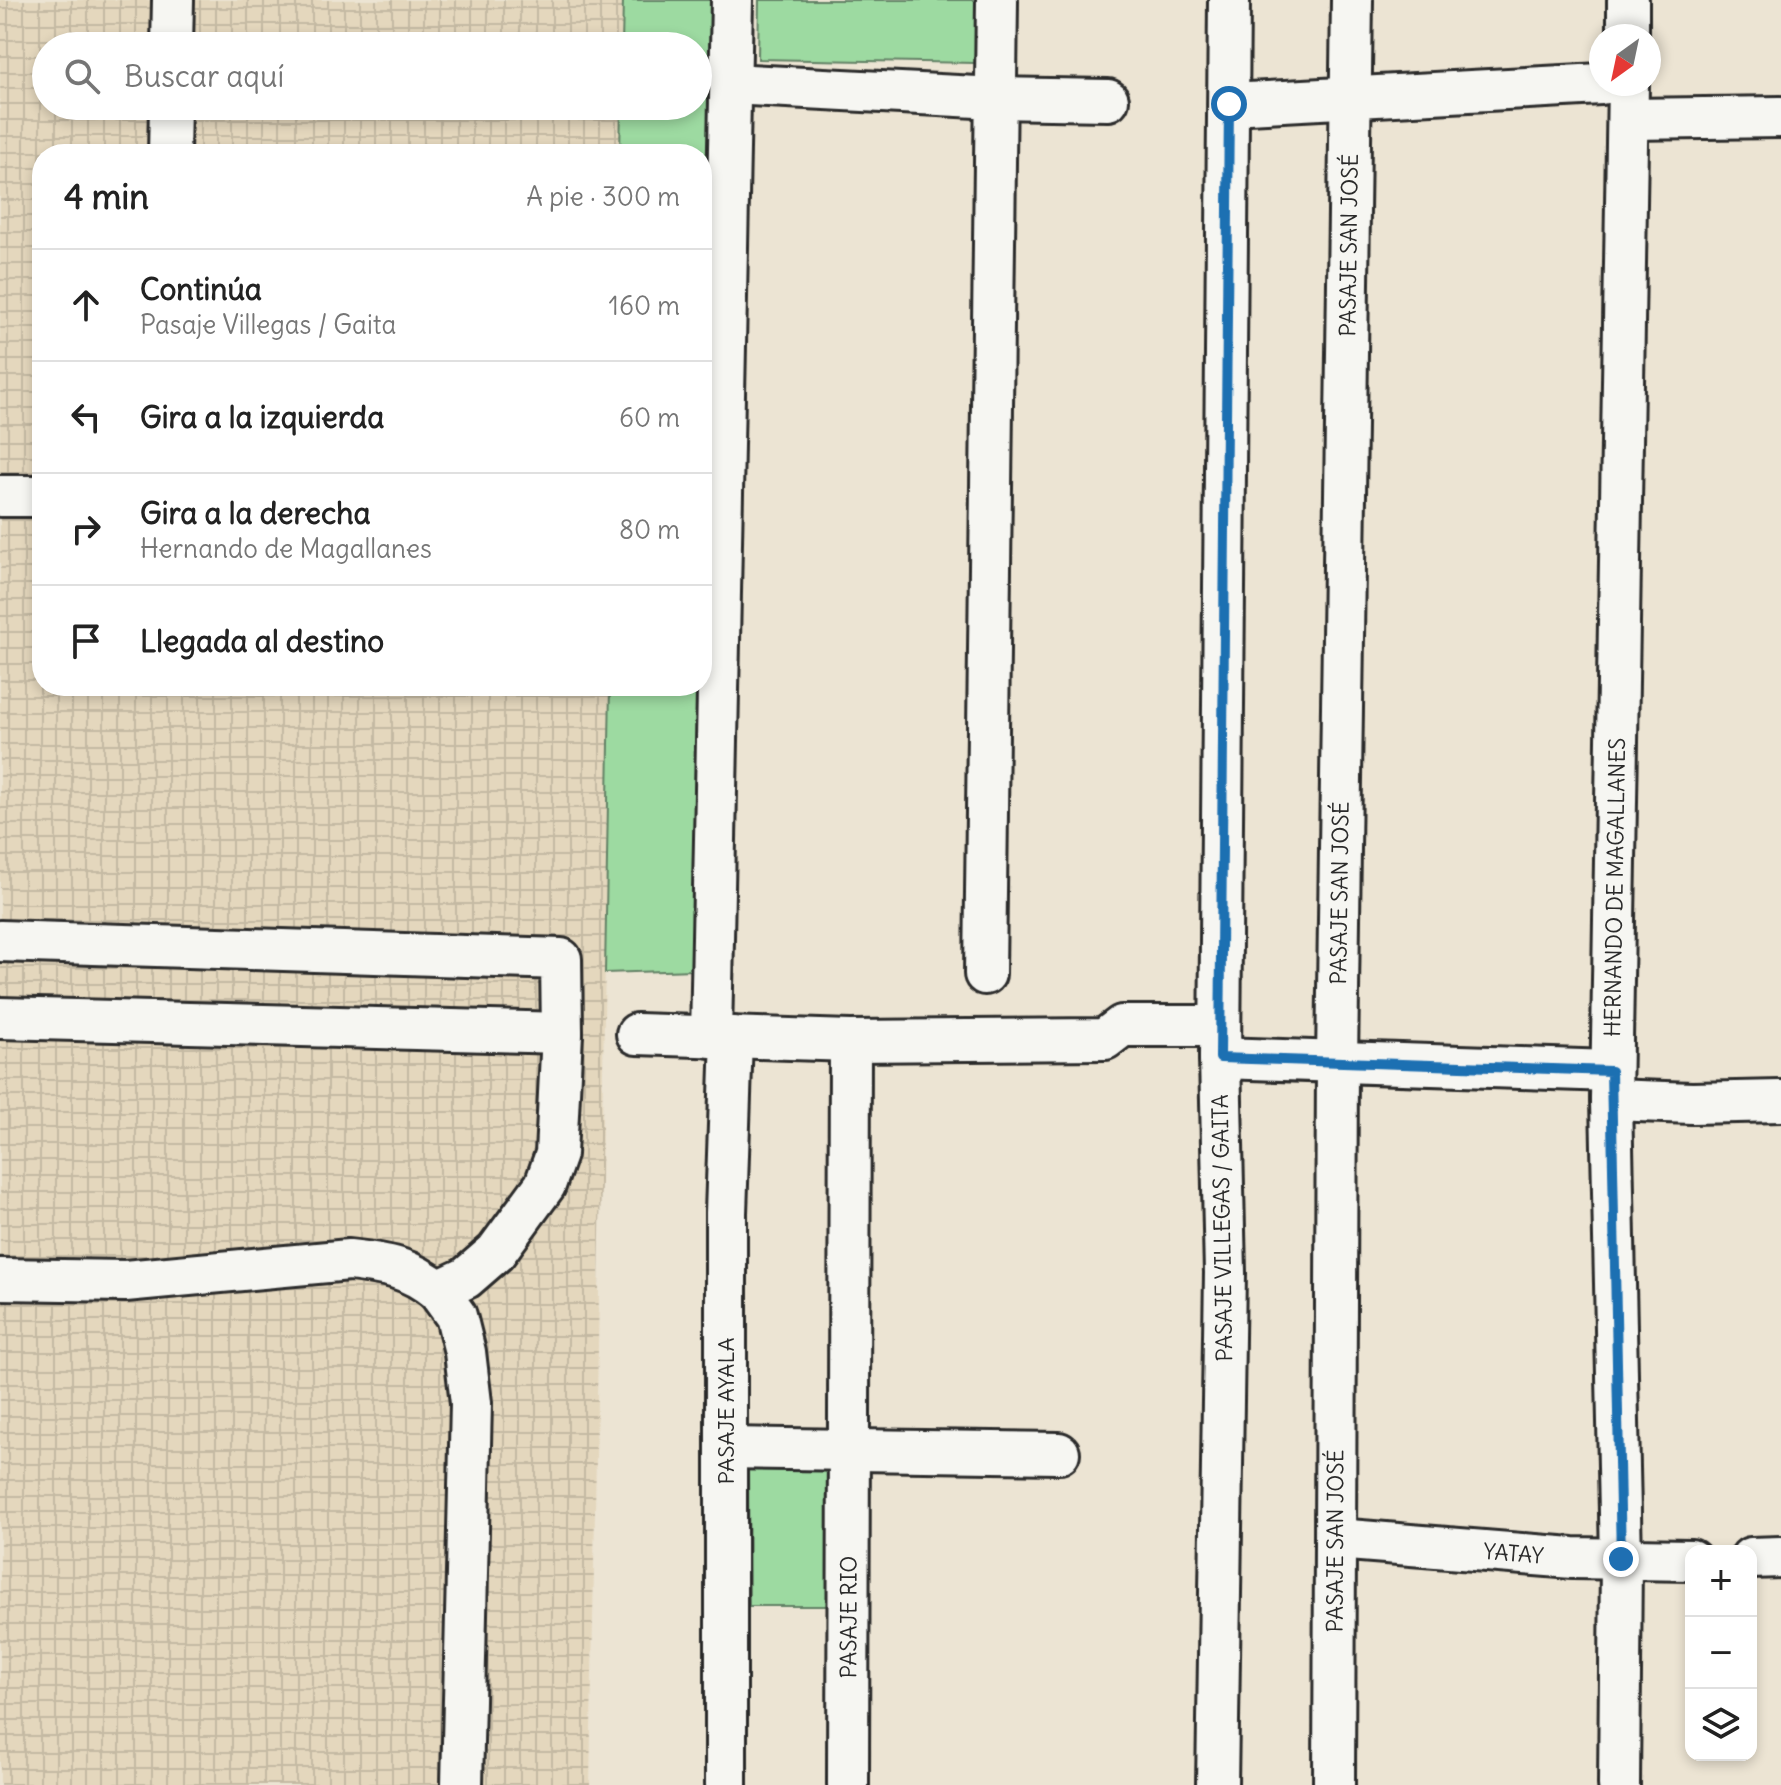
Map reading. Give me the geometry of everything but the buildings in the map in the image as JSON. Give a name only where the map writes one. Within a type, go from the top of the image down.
[{"type":"street","points":[[172,32],[173,0]]},
{"type":"street","name":"PASAJE AYALA","points":[[726,1785],[726,1213],[722,1037],[709,1022],[732,0]]},
{"type":"street","points":[[985,974],[997,0]]},
{"type":"street","name":"PASAJE VILLEGAS / GAITA","points":[[1217,1785],[1225,1273],[1220,1042],[1229,0]]},
{"type":"street","name":"PASAJE SAN JOSÉ","points":[[1334,1785],[1337,1061],[1352,0]]},
{"type":"street","points":[[1628,0],[1628,24]]},
{"type":"street","points":[[730,84],[996,98],[1108,100]]},
{"type":"street","points":[[1229,104],[1589,85]]},
{"type":"street","points":[[1628,102],[1781,117]]},
{"type":"street","name":"HERNANDO DE MAGALLANES","points":[[1619,1785],[1621,1559],[1611,1086],[1628,102]]},
{"type":"street","points":[[169,144],[170,120]]},
{"type":"street","points":[[0,496],[32,496]]},
{"type":"street","points":[[0,941],[561,959],[562,1033],[556,1154],[545,1185],[496,1252],[466,1278],[438,1291]]},
{"type":"street","points":[[0,1018],[562,1033]]},
{"type":"street","points":[[637,1034],[850,1041],[1046,1037],[1105,1039],[1122,1026],[1337,1061],[1611,1086],[1692,1103],[1781,1101]]},
{"type":"street","name":"PASAJE RIO","points":[[848,1785],[850,1041]]},
{"type":"street","points":[[0,1279],[125,1281],[349,1260],[381,1263],[419,1275],[438,1291],[456,1316],[465,1352],[471,1403],[462,1785]]},
{"type":"street","points":[[726,1448],[1059,1453]]},
{"type":"street","name":"YATAY","points":[[1336,1539],[1573,1558],[1685,1560]]},
{"type":"street","points":[[1757,1558],[1781,1557]]},
{"type":"shaded area","points":[[0,0],[623,0],[622,32],[32,32],[32,120],[621,120],[620,144],[32,144],[32,696],[610,696],[590,1785],[0,1785]]},
{"type":"green space","points":[[623,0],[713,0],[712,50],[712,32],[622,32]]},
{"type":"green space","points":[[759,0],[976,0],[975,63],[758,59]]},
{"type":"green space","points":[[621,120],[711,120],[710,144],[620,144]]},
{"type":"green space","points":[[610,696],[699,696],[693,970],[605,973]]},
{"type":"green space","points":[[748,1467],[838,1467],[838,1606],[749,1606]]},
{"type":"route","points":[[1229,104],[1220,1058],[1611,1071],[1621,1559]]}]
